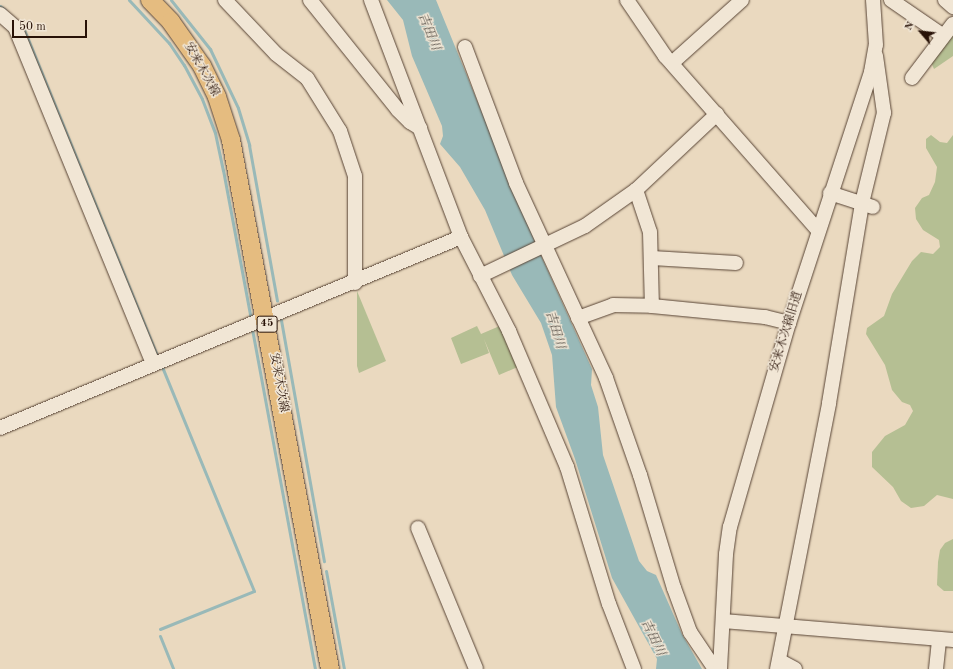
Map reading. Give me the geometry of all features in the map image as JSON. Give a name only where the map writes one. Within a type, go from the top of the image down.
[{"type":"main road","name":"安来木次線","points":[[150,0],[171,22],[202,66],[226,120],[243,192],[330,669]]},
{"type":"street","points":[[225,0],[276,54],[307,78],[340,131],[355,176],[355,283]]},
{"type":"street","points":[[310,0],[398,110],[410,122],[420,128]]},
{"type":"street","points":[[371,0],[461,237],[482,275],[509,331],[567,467],[609,604],[634,669]]},
{"type":"street","points":[[627,0],[672,63],[818,230]]},
{"type":"street","points":[[672,63],[742,0]]},
{"type":"street","name":"安来木次線旧道","points":[[720,669],[730,527],[789,323],[830,193],[869,77],[875,52],[877,28],[873,0]]},
{"type":"street","points":[[891,0],[942,35]]},
{"type":"street","points":[[945,0],[953,7]]},
{"type":"street","points":[[0,14],[15,27],[153,364]]},
{"type":"street","points":[[912,78],[942,35],[953,24]]},
{"type":"street","points":[[466,47],[516,184],[606,378],[640,474],[674,588],[690,632],[715,669]]},
{"type":"street","points":[[795,669],[778,665],[787,627],[868,205],[884,113],[880,70],[875,52]]},
{"type":"street","points":[[482,275],[544,247],[585,226],[636,190],[717,114]]},
{"type":"street","points":[[636,190],[650,232],[652,258],[652,306]]},
{"type":"street","points":[[830,193],[868,205]]},
{"type":"street","points":[[0,428],[153,364],[355,283],[461,237]]},
{"type":"street","points":[[652,258],[736,263]]},
{"type":"street","points":[[578,318],[612,305],[652,306],[765,317],[789,323]]},
{"type":"street","points":[[418,528],[476,669]]},
{"type":"street","points":[[723,621],[953,640]]},
{"type":"street","points":[[936,669],[939,639]]},
{"type":"green space","points":[[953,31],[953,56],[934,69],[931,62]]},
{"type":"green space","points":[[931,135],[940,142],[947,143],[953,135],[953,499],[937,495],[924,506],[911,508],[901,501],[893,487],[872,467],[872,452],[885,436],[905,425],[913,411],[910,405],[902,402],[892,390],[885,365],[866,334],[867,328],[884,316],[892,294],[912,261],[921,252],[933,254],[940,247],[939,240],[923,230],[916,219],[915,208],[922,198],[929,195],[935,182],[937,167],[926,148],[926,139]]},
{"type":"green space","points":[[357,291],[386,361],[359,373],[357,366]]},
{"type":"green space","points":[[502,325],[520,366],[499,375],[484,339],[489,353],[461,364],[451,338],[477,326],[481,334]]},
{"type":"green space","points":[[953,539],[953,591],[944,591],[937,585],[940,550],[945,543]]},
{"type":"water","name":"吉田川","points":[[387,0],[436,0],[535,242],[592,369],[591,385],[598,407],[603,455],[639,561],[647,571],[656,575],[682,634],[702,669],[656,669],[657,659],[612,578],[575,459],[556,407],[552,355],[541,323],[512,275],[485,210],[460,167],[440,144],[443,136],[442,126],[412,56],[403,20]]},
{"type":"waterway","points":[[129,0],[169,43],[184,65],[202,99],[215,133],[251,319]]},
{"type":"waterway","points":[[171,0],[210,49],[238,108],[249,145],[277,301]]},
{"type":"waterway","points":[[0,6],[5,10]]},
{"type":"waterway","points":[[23,27],[158,357]]},
{"type":"waterway","points":[[281,320],[324,561]]},
{"type":"waterway","points":[[252,329],[315,669]]},
{"type":"waterway","points":[[160,629],[254,591],[162,367]]},
{"type":"waterway","points":[[326,571],[344,669]]},
{"type":"waterway","points":[[160,636],[173,669]]}]
